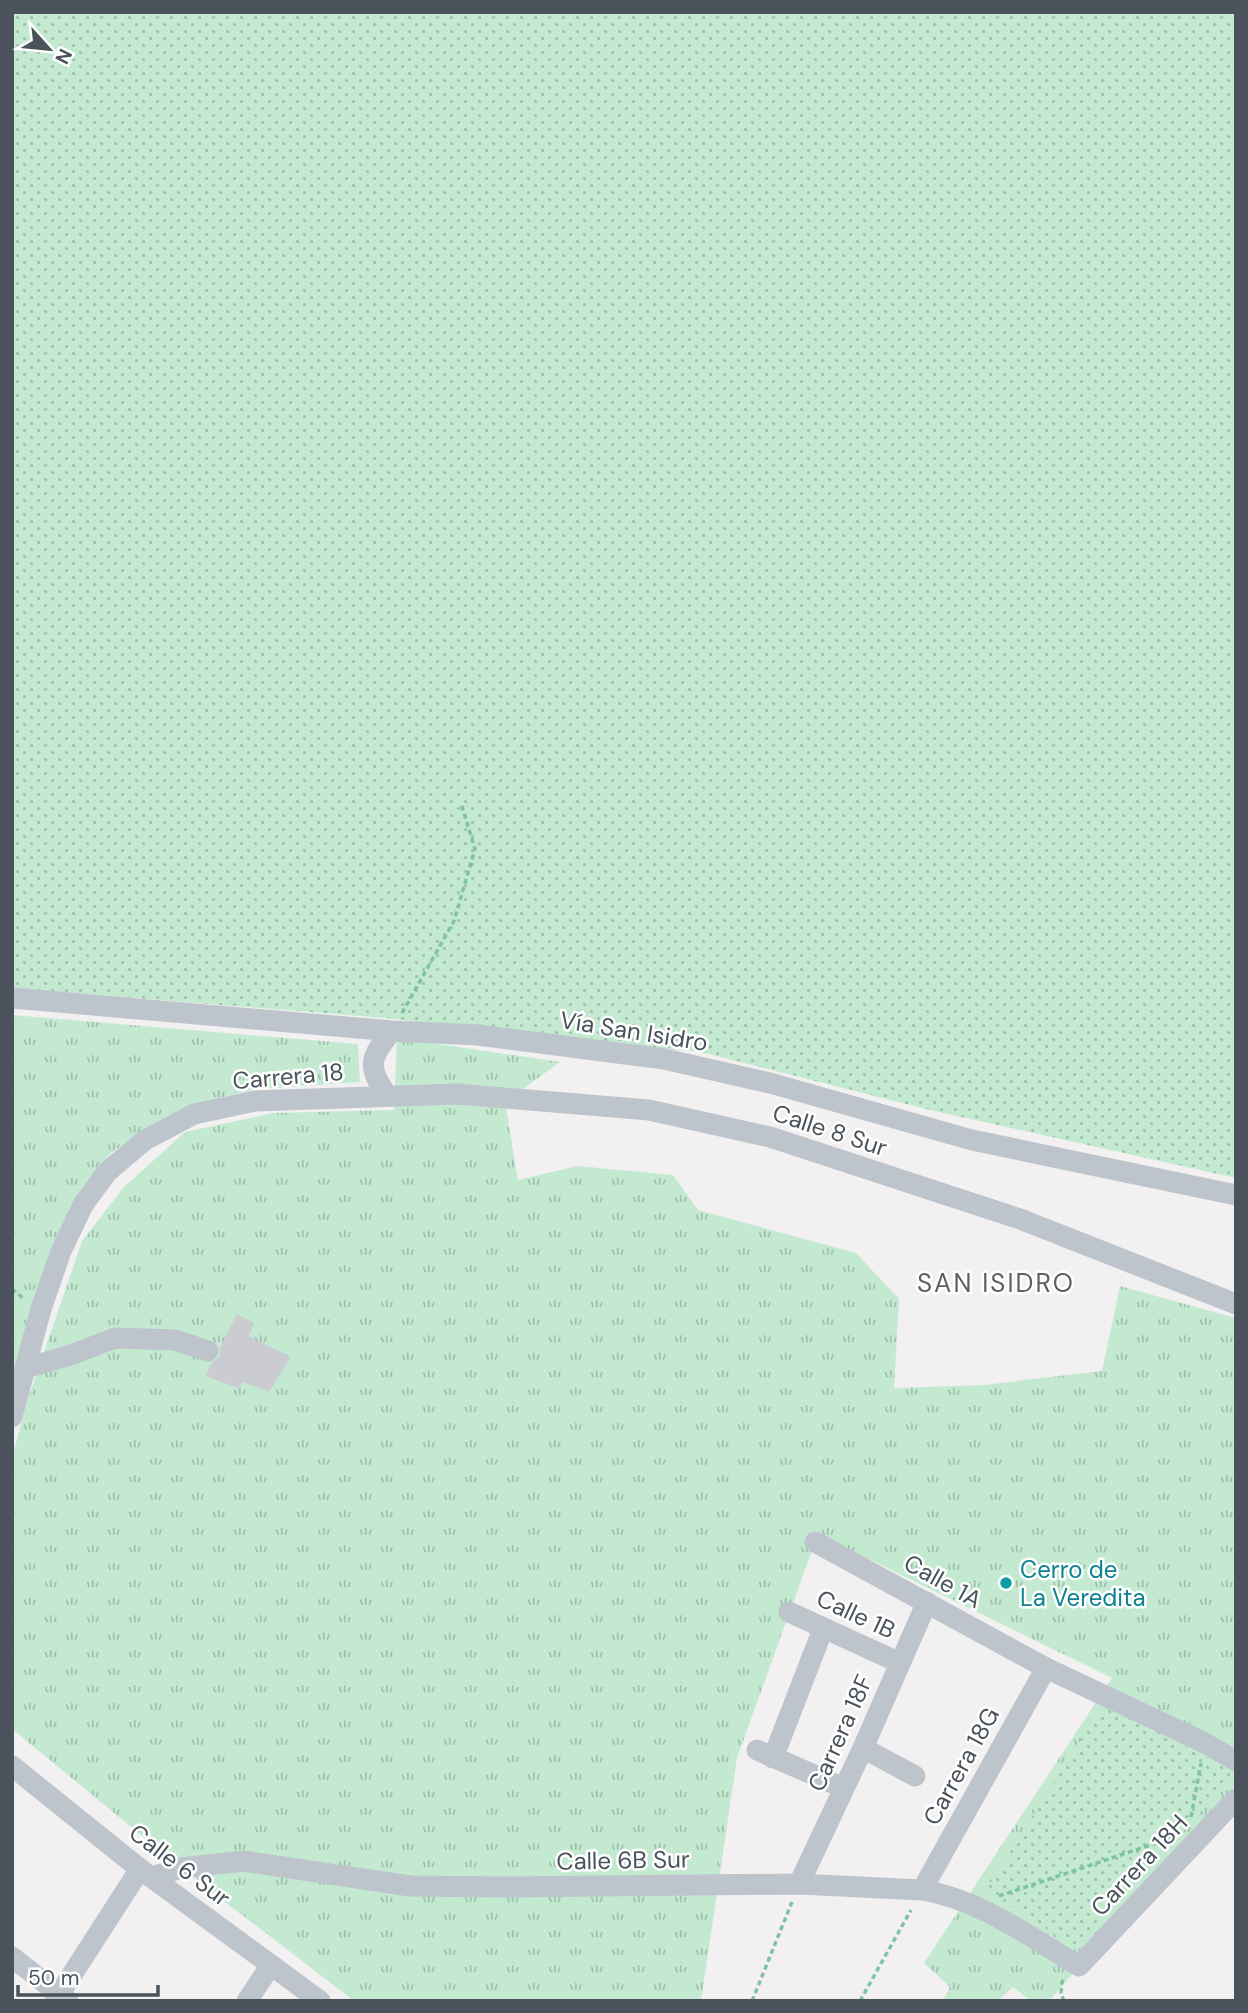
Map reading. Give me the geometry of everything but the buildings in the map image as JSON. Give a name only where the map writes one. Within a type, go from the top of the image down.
[{"type":"street","name":"Vía San Isidro","points":[[12,998],[392,1031],[478,1035],[664,1059],[770,1083],[972,1140],[1236,1195]]},
{"type":"street","name":"Carrera 18","points":[[388,1096],[376,1080],[372,1066],[379,1046],[392,1031]]},
{"type":"street","name":"Calle 8 Sur","points":[[388,1096],[457,1094],[649,1110],[770,1137],[1020,1219],[1236,1304]]},
{"type":"street","name":"Carrera 18","points":[[12,1417],[41,1309],[61,1251],[82,1205],[107,1172],[145,1140],[194,1114],[256,1101],[388,1096]]},
{"type":"street","points":[[26,1368],[115,1338],[175,1340],[208,1351]]},
{"type":"street","name":"Calle 1A","points":[[815,1542],[1046,1668],[1236,1761]]},
{"type":"street","name":"Carrera 18F","points":[[799,1884],[928,1602]]},
{"type":"street","name":"Calle 1B","points":[[789,1612],[900,1663]]},
{"type":"street","points":[[823,1629],[765,1754],[844,1788]]},
{"type":"street","name":"Carrera 18G","points":[[922,1889],[1046,1668]]},
{"type":"street","points":[[863,1748],[915,1776]]},
{"type":"street","name":"Calle 6 Sur","points":[[12,1766],[146,1873],[320,2001]]},
{"type":"street","name":"Carrera 18H","points":[[1079,1966],[1236,1799]]},
{"type":"street","name":"Calle 6B Sur","points":[[146,1873],[243,1861],[410,1885],[508,1887],[799,1884],[922,1889],[942,1893],[971,1905],[1079,1966]]},
{"type":"street","points":[[12,1957],[61,1999],[146,1873]]},
{"type":"street","points":[[247,2001],[271,1965]]},
{"type":"path","points":[[392,1031],[458,909],[475,849],[461,803]]},
{"type":"path","points":[[1190,1820],[1205,1744]]},
{"type":"path","points":[[971,1905],[1175,1837]]},
{"type":"path","points":[[752,2001],[799,1884]]},
{"type":"path","points":[[860,2001],[922,1889]]},
{"type":"green space","points":[[12,12],[1236,12],[1236,1178],[930,1110],[697,1051],[582,1046],[397,1019],[12,988]]},
{"type":"green space","points":[[12,1015],[358,1044],[360,1082],[256,1089],[189,1105],[142,1130],[109,1155],[77,1198],[51,1247],[12,1387]]},
{"type":"green space","points":[[397,1038],[560,1062],[505,1102],[518,1180],[577,1166],[673,1175],[698,1210],[856,1253],[899,1299],[894,1388],[983,1385],[1102,1371],[1120,1286],[1236,1318],[1236,1785],[1049,2001],[1031,2001],[1013,1987],[998,2001],[943,2001],[950,1987],[924,1963],[1112,1678],[818,1534],[737,1758],[701,2001],[354,2001],[181,1868],[12,1729],[12,1457],[28,1399],[82,1241],[124,1187],[185,1132],[273,1113],[394,1110]]},
{"type":"green space","points":[[1104,1703],[1235,1773],[1078,1949],[986,1890]]},
{"type":"place","name":"Cerro de La Veredita","points":[[1006,1583]]},
{"type":"district","name":"SAN ISIDRO","points":[[996,1283]]}]
